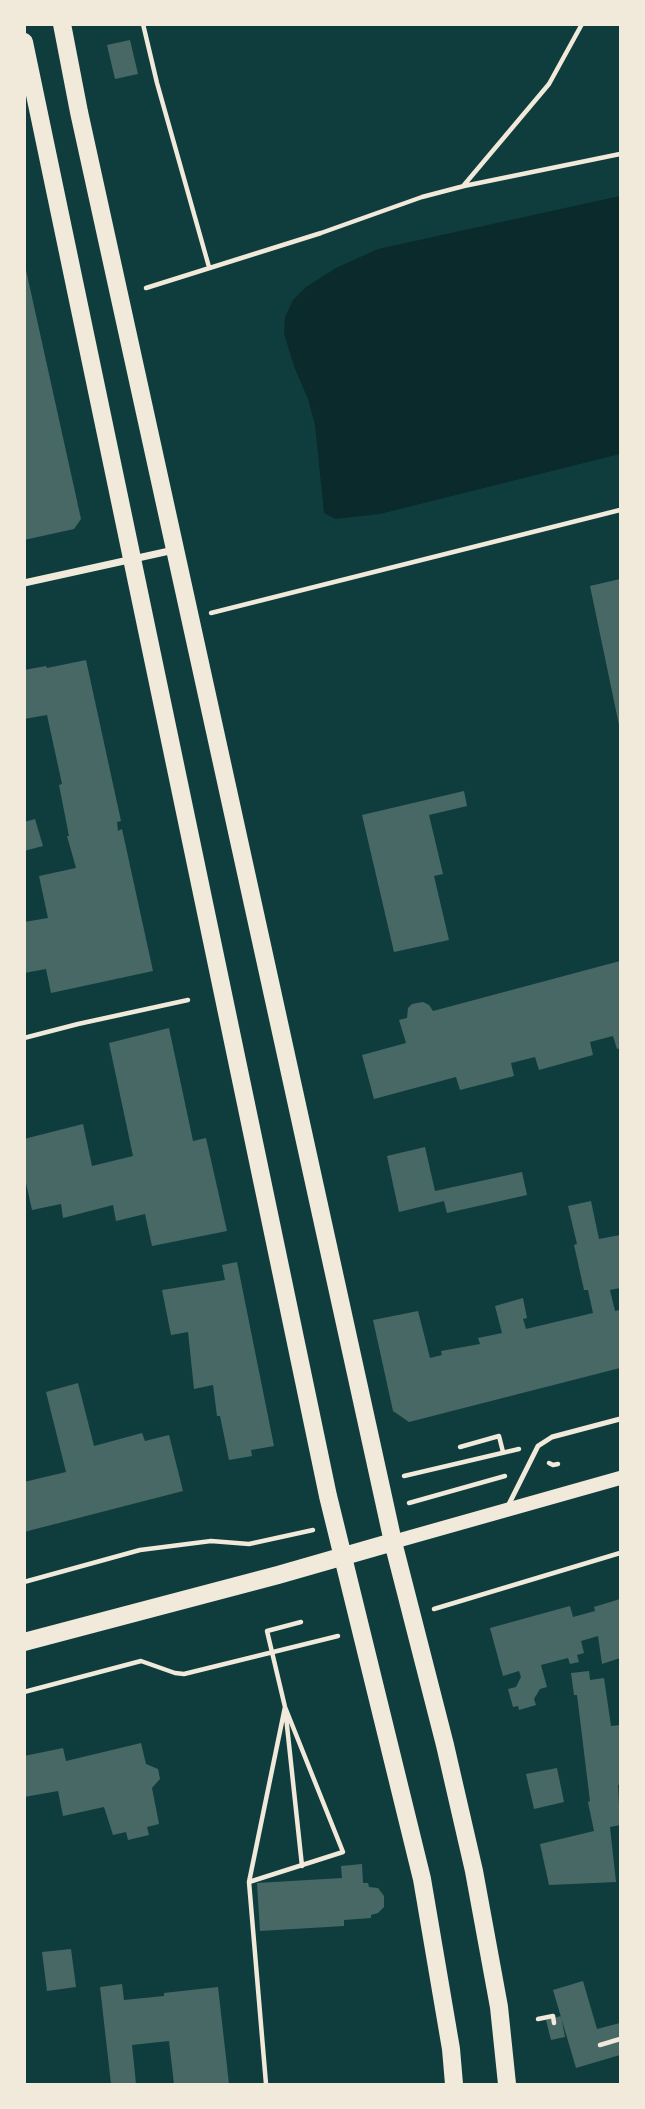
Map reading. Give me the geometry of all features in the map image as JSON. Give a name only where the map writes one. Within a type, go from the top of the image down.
[{"type":"main road","points":[[62,24],[79,112],[393,1542],[474,1871],[499,2007],[507,2084]]},
{"type":"main road","points":[[24,42],[342,1556],[422,1879],[451,2049],[454,2084]]},
{"type":"main road","points":[[24,1642],[621,1478]]},
{"type":"street","points":[[24,583],[175,550]]},
{"type":"lane","points":[[506,1510],[538,1447],[552,1437],[621,1419]]},
{"type":"path","points":[[143,24],[209,268]]},
{"type":"path","points":[[464,186],[550,84],[582,24]]},
{"type":"path","points":[[146,288],[321,233],[422,197],[621,154]]},
{"type":"path","points":[[190,619],[621,510]]},
{"type":"path","points":[[24,1038],[188,1000]]},
{"type":"path","points":[[460,1447],[499,1436],[503,1452]]},
{"type":"path","points":[[404,1476],[518,1448],[558,1465]]},
{"type":"path","points":[[24,1582],[140,1550],[211,1541],[249,1544],[267,1541]]},
{"type":"path","points":[[440,1608],[621,1553]]},
{"type":"path","points":[[301,1622],[267,1631],[285,1707],[302,1866]]},
{"type":"path","points":[[24,1692],[141,1661],[184,1674],[336,1636]]},
{"type":"path","points":[[249,1882],[344,1852],[285,1707]]},
{"type":"path","points":[[266,2084],[249,1882],[285,1707]]},
{"type":"path","points":[[538,2020],[553,2016],[554,2023]]},
{"type":"path","points":[[600,2045],[621,2039]]},
{"type":"water","points":[[620,196],[620,454],[380,514],[335,519],[324,513],[315,425],[284,334],[285,317],[293,300],[306,287],[336,268],[378,249]]},
{"type":"building","points":[[130,40],[138,74],[115,79],[107,45]]},
{"type":"building","points":[[24,261],[81,519],[74,529],[24,540]]},
{"type":"building","points":[[620,579],[620,725],[619,725],[590,586]]},
{"type":"building","points":[[86,660],[121,821],[117,822],[118,831],[122,829],[153,971],[51,993],[46,969],[24,973],[24,922],[48,918],[39,876],[76,868],[67,836],[59,785],[62,784],[47,715],[24,719],[24,670]]},
{"type":"building","points":[[464,791],[467,806],[429,815],[443,874],[434,876],[449,940],[394,952],[362,815]]},
{"type":"building","points":[[35,819],[43,846],[24,851],[24,822]]},
{"type":"building","points":[[620,961],[620,1048],[617,1049],[613,1036],[590,1042],[593,1055],[539,1070],[535,1057],[511,1063],[514,1076],[460,1090],[456,1077],[374,1099],[362,1055],[406,1043],[399,1020],[407,1018],[408,1008],[412,1004],[423,1002],[433,1011]]},
{"type":"building","points":[[169,1028],[193,1141],[206,1138],[227,1231],[152,1246],[145,1214],[116,1221],[113,1205],[63,1218],[61,1204],[32,1210],[24,1183],[24,1139],[83,1124],[92,1166],[133,1156],[109,1043]]},
{"type":"building","points":[[425,1147],[435,1191],[522,1172],[527,1195],[447,1213],[444,1201],[399,1212],[387,1156]]},
{"type":"building","points":[[591,1201],[599,1239],[620,1235],[620,1288],[610,1290],[615,1311],[620,1310],[620,1368],[409,1422],[393,1411],[373,1320],[418,1311],[430,1358],[442,1355],[441,1351],[480,1344],[478,1338],[502,1333],[495,1306],[523,1298],[526,1329],[593,1313],[588,1290],[584,1290],[568,1206]]},
{"type":"building","points":[[237,1262],[274,1446],[251,1450],[252,1456],[229,1460],[220,1416],[217,1416],[213,1385],[194,1389],[188,1332],[171,1335],[162,1290],[225,1280],[222,1265]]},
{"type":"building","points":[[78,1383],[94,1446],[142,1433],[145,1441],[169,1435],[183,1491],[24,1532],[24,1482],[66,1472],[46,1392]]},
{"type":"building","points":[[620,1599],[620,1658],[602,1664],[598,1636],[581,1641],[584,1653],[577,1655],[579,1662],[570,1664],[568,1658],[541,1665],[547,1687],[540,1689],[534,1699],[536,1705],[519,1710],[518,1706],[513,1707],[508,1689],[516,1687],[521,1677],[519,1671],[503,1676],[490,1628],[570,1606],[573,1617],[595,1611],[594,1607]]},
{"type":"building","points":[[589,1671],[590,1680],[604,1678],[611,1726],[620,1725],[620,1825],[610,1827],[616,1882],[549,1885],[540,1844],[594,1831],[588,1802],[577,1695],[574,1695],[571,1673]]},
{"type":"building","points":[[141,1743],[146,1764],[158,1769],[160,1779],[152,1788],[159,1824],[147,1827],[149,1835],[128,1840],[126,1832],[113,1835],[104,1807],[63,1816],[58,1791],[24,1797],[24,1756],[63,1748],[66,1761]]},
{"type":"building","points":[[557,1768],[564,1802],[534,1809],[526,1774]]},
{"type":"building","points":[[362,1864],[363,1883],[378,1888],[384,1896],[384,1907],[371,1915],[371,1918],[344,1920],[344,1926],[260,1931],[257,1883],[342,1878],[341,1866]]},
{"type":"building","points":[[71,1949],[76,1987],[47,1991],[42,1952]]},
{"type":"building","points":[[583,1981],[597,2029],[620,2023],[620,2055],[576,2068],[553,1990]]},
{"type":"building","points":[[122,1984],[124,2000],[218,1987],[229,2084],[174,2084],[169,2041],[132,2045],[136,2084],[111,2084],[100,1987]]},
{"type":"building","points":[[561,2016],[565,2037],[551,2040],[546,2020]]}]
